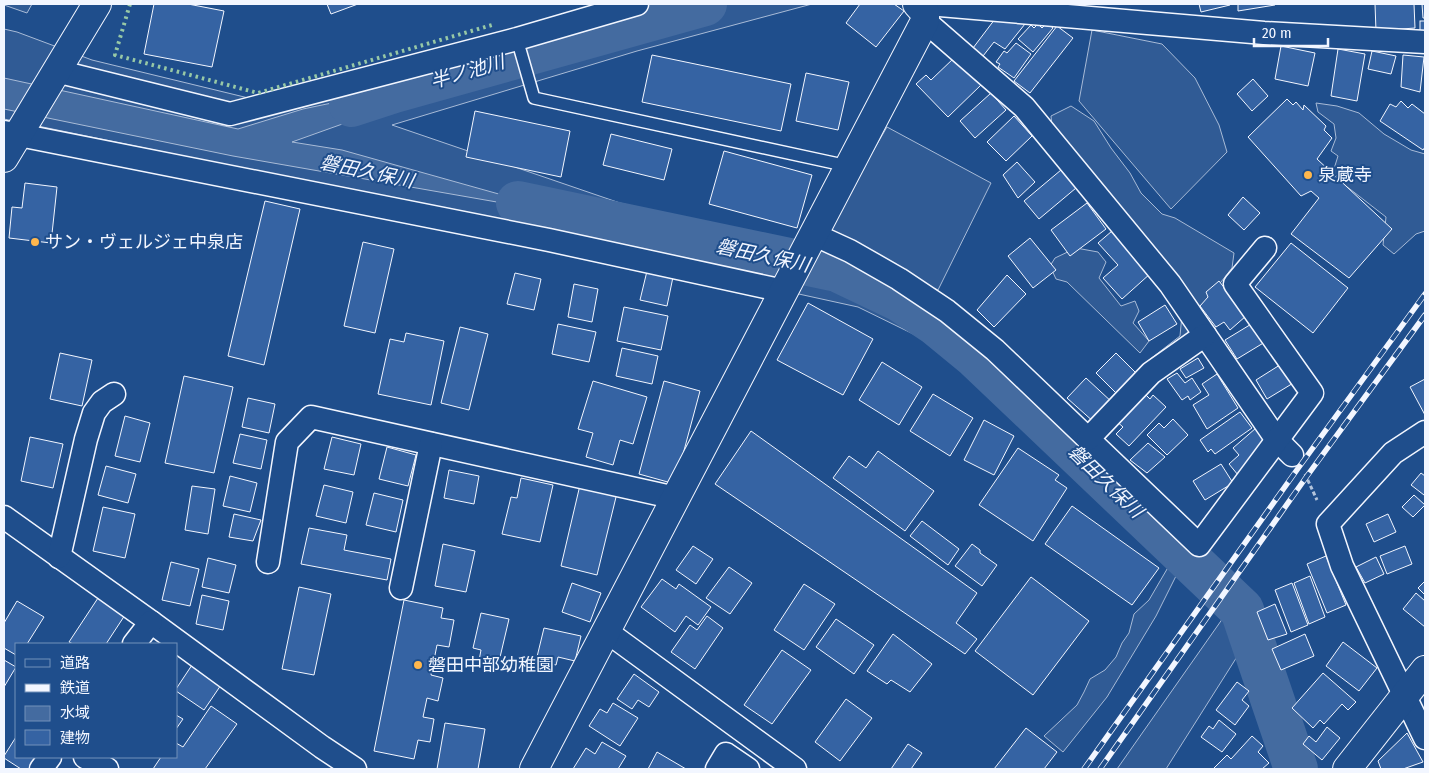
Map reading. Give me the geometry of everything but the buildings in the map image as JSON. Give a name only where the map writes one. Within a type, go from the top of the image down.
[{"type":"street","points":[[97,4],[55,74],[11,139],[549,240],[786,287]]},
{"type":"street","points":[[55,74],[230,114],[517,39],[637,4]]},
{"type":"street","points":[[923,10],[1264,34],[1425,42]]},
{"type":"street","points":[[534,769],[786,287],[848,166],[923,10]]},
{"type":"street","points":[[923,10],[1024,107],[1170,284],[1285,448]]},
{"type":"street","points":[[810,240],[850,251],[899,279],[946,311],[995,350],[1199,544],[1285,448],[1312,392],[1235,284],[1265,248]]},
{"type":"street","points":[[1088,439],[1152,373],[1205,335]]},
{"type":"street","points":[[59,557],[86,438],[94,413],[102,402],[114,394]]},
{"type":"street","points":[[268,562],[287,442],[311,417],[676,498]]},
{"type":"street","points":[[1425,432],[1392,454],[1328,524],[1342,566],[1425,738]]},
{"type":"street","points":[[401,588],[431,444]]},
{"type":"street","points":[[4,517],[322,748],[356,769]]},
{"type":"street","points":[[135,643],[151,622]]},
{"type":"street","points":[[606,631],[795,769]]},
{"type":"street","points":[[1347,769],[1425,670]]},
{"type":"street","points":[[717,769],[726,754],[748,769]]},
{"type":"street","points":[[41,769],[49,758]]},
{"type":"street","points":[[87,758],[107,769]]},
{"type":"lane","points":[[517,39],[534,98],[848,166]]},
{"type":"path","points":[[1285,448],[1307,476],[1328,524]]},
{"type":"shaded area","points":[[4,4],[32,4],[27,13]]},
{"type":"shaded area","points":[[635,4],[812,4],[637,51],[392,125],[620,203],[821,252],[899,279],[1199,545],[1201,571],[1211,569],[1197,594],[1178,572],[1156,616],[1107,697],[1063,752],[1044,736],[1077,705],[1090,679],[1105,670],[1116,657],[1129,633],[1134,614],[1149,600],[1170,564],[1049,437],[946,350],[858,307],[188,157],[4,119],[4,29],[92,60],[269,103]]},
{"type":"shaded area","points":[[1092,30],[1162,44],[1195,78],[1219,125],[1227,152],[1171,209],[1079,101]]},
{"type":"shaded area","points":[[1316,103],[1337,106],[1359,113],[1384,134],[1411,150],[1425,154],[1425,231],[1416,234],[1394,254],[1383,245],[1386,217],[1346,186],[1333,172],[1338,156],[1331,151],[1336,138],[1334,124],[1318,112]]},
{"type":"shaded area","points":[[1071,106],[1094,121],[1130,173],[1141,193],[1162,214],[1175,218],[1234,253],[1232,268],[1217,287],[1228,318],[1154,371],[1149,360],[1180,336],[1183,304],[1076,153],[1052,126],[1051,116]]},
{"type":"shaded area","points":[[887,127],[991,183],[938,290],[834,244],[827,230]]},
{"type":"shaded area","points":[[1076,248],[1098,252],[1106,262],[1099,278],[1121,306],[1135,301],[1139,311],[1133,323],[1149,341],[1140,353],[1067,282],[1056,279],[1050,266],[1055,258]]},
{"type":"shaded area","points":[[1223,618],[1240,652],[1166,769],[1117,769]]},
{"type":"water","points":[[499,68],[292,142],[342,150],[577,216],[233,156],[4,109],[4,78],[238,129],[303,109]]},
{"type":"waterway","name":"半ノ池川","points":[[351,105],[394,91],[705,4]]},
{"type":"waterway","name":"磐田久保川","points":[[518,203],[837,270],[900,300],[936,324],[975,356],[1242,610],[1296,769]]},
{"type":"railway","points":[[1084,769],[1425,294]]},
{"type":"railway","points":[[1100,769],[1307,476],[1425,315]]},
{"type":"hedge","points":[[130,4],[115,55],[258,93],[492,25]]},
{"type":"place","name":"泉蔵寺","points":[[1308,175]]},
{"type":"place","name":"サン・ヴェルジェ中泉店","points":[[35,242]]},
{"type":"place","name":"磐田中部幼稚園","points":[[418,665]]}]
